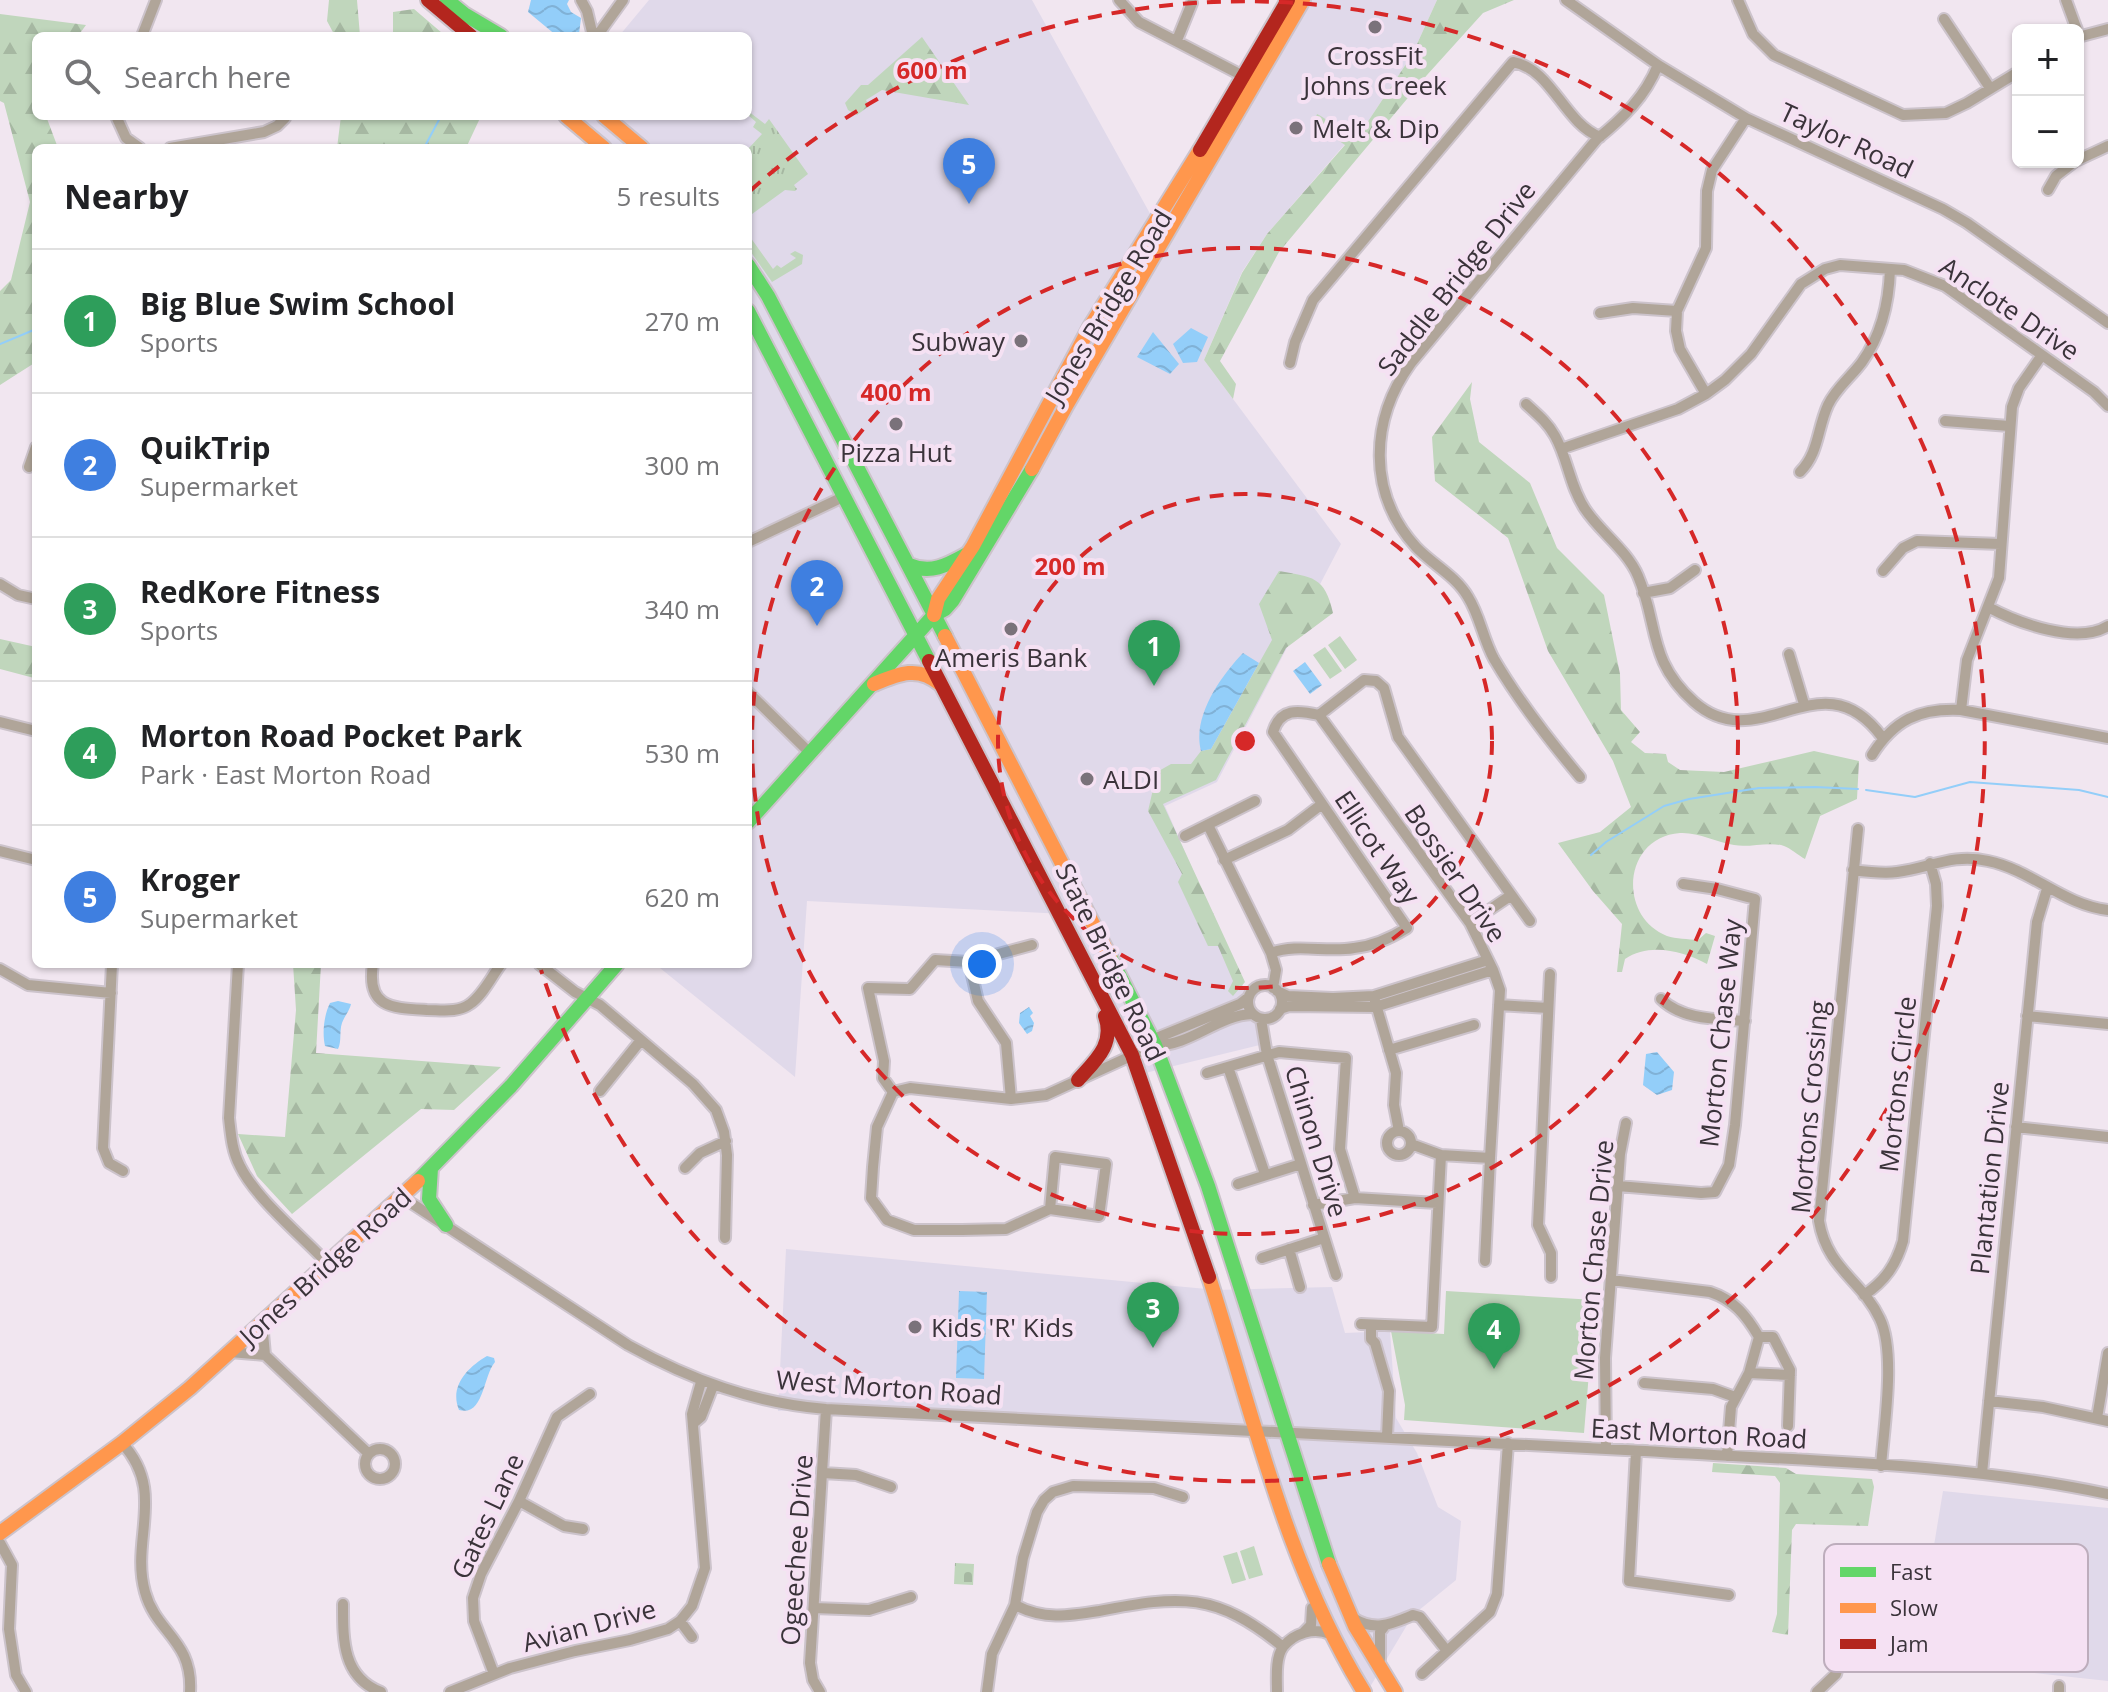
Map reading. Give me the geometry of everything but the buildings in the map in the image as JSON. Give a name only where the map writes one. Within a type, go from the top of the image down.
[{"type":"main road","points":[[428,0],[466,32]]},
{"type":"main road","points":[[447,0],[494,32]]},
{"type":"main road","points":[[466,0],[504,32]]},
{"type":"main road","name":"Jones Bridge Road","points":[[752,818],[934,615],[953,600],[1029,475],[1144,273],[1288,0]]},
{"type":"main road","name":"Jones Bridge Road","points":[[934,615],[938,599],[969,553],[1107,302],[1248,78],[1303,0]]},
{"type":"main road","points":[[571,120],[599,144]]},
{"type":"main road","points":[[609,120],[637,144]]},
{"type":"main road","name":"State Bridge Road","points":[[752,271],[768,296],[909,565],[1155,1045],[1208,1186],[1321,1546],[1351,1616],[1395,1692]]},
{"type":"main road","points":[[752,287],[768,296]]},
{"type":"main road","points":[[1066,406],[1070,387],[1094,346],[1105,318],[1107,302]]},
{"type":"main road","points":[[752,311],[768,323],[797,378],[846,445]]},
{"type":"main road","name":"State Bridge Road","points":[[752,318],[1132,1055],[1172,1163],[1300,1564],[1364,1692]]},
{"type":"main road","points":[[1029,475],[1035,445],[1053,412],[1053,398]]},
{"type":"main road","points":[[909,565],[920,570],[934,570],[969,553]]},
{"type":"main road","points":[[906,615],[914,618],[934,615]]},
{"type":"main road","points":[[874,684],[918,670],[934,677],[943,687]]},
{"type":"main road","name":"State Bridge Road","points":[[1078,1080],[1108,1043],[1112,1033],[1084,972],[1082,955]]},
{"type":"main road","name":"Jones Bridge Road","points":[[0,1533],[122,1443],[230,1352],[402,1197],[511,1086],[613,968]]},
{"type":"main road","points":[[431,1167],[430,1205],[446,1225]]},
{"type":"street","points":[[144,32],[156,0]]},
{"type":"street","points":[[598,32],[623,0]]},
{"type":"street","points":[[1119,0],[1139,22],[1248,78]]},
{"type":"street","name":"Taylor Road","points":[[1566,0],[1658,65],[1746,118],[1943,209],[2108,323]]},
{"type":"street","points":[[1738,0],[1753,34],[1774,55],[1903,115],[1946,113],[2012,75]]},
{"type":"street","points":[[2066,0],[2074,24]]},
{"type":"street","points":[[585,2],[594,32]]},
{"type":"street","points":[[1177,40],[1192,3]]},
{"type":"street","points":[[1944,19],[1990,88]]},
{"type":"street","points":[[2084,33],[2108,29]]},
{"type":"street","points":[[1290,363],[1295,342],[1313,300],[1513,62],[1522,64],[1540,78],[1588,132],[1600,137]]},
{"type":"street","name":"Saddle Bridge Drive","points":[[1580,777],[1554,746],[1495,660],[1467,595],[1453,578],[1422,553],[1399,525],[1387,503],[1379,454],[1384,417],[1404,373],[1600,137],[1621,120],[1638,100],[1658,65]]},
{"type":"street","points":[[1706,394],[1680,349],[1676,331],[1677,311],[1706,248],[1707,191],[1712,170],[1746,118]]},
{"type":"street","points":[[117,120],[121,131],[134,144]]},
{"type":"street","points":[[194,144],[264,132],[283,120]]},
{"type":"street","points":[[2084,157],[2108,146]]},
{"type":"street","points":[[2048,190],[2056,176],[2067,168]]},
{"type":"street","name":"Anclote Drive","points":[[1561,449],[1678,409],[1706,394],[1751,354],[1795,291],[1809,277],[1840,265],[1918,274],[1945,286],[2094,392],[2108,406]]},
{"type":"street","points":[[1800,472],[1814,454],[1821,422],[1830,401],[1862,361],[1877,334],[1887,302],[1890,269]]},
{"type":"street","points":[[1600,313],[1633,308],[1677,311]]},
{"type":"street","points":[[1961,710],[1967,660],[1999,578],[2009,426],[2019,388],[2042,355]]},
{"type":"street","points":[[1526,404],[1547,424],[1561,449],[1583,505],[1632,565],[1662,661],[1676,682],[1701,708],[1724,719],[1748,721],[1767,718],[1804,704],[1826,703],[1847,708],[1867,720],[1882,737]]},
{"type":"street","points":[[1945,421],[2009,426]]},
{"type":"street","points":[[29,467],[32,458]]},
{"type":"street","points":[[752,540],[843,497]]},
{"type":"street","points":[[1883,571],[1903,548],[1917,541],[2001,544]]},
{"type":"street","points":[[1643,593],[1670,588],[1695,570]]},
{"type":"street","points":[[0,584],[18,595],[32,598]]},
{"type":"street","points":[[1988,607],[2025,623],[2069,632],[2091,633],[2108,626]]},
{"type":"street","points":[[1789,654],[1804,704]]},
{"type":"street","points":[[1319,715],[1364,680],[1376,681],[1384,688],[1398,737],[1530,921]]},
{"type":"street","points":[[752,696],[811,754]]},
{"type":"street","points":[[1872,755],[1882,737],[1902,722],[1920,713],[1940,709],[1961,710],[2108,738]]},
{"type":"street","name":"Ellicot Way","points":[[1271,953],[1284,948],[1353,949],[1389,939],[1407,928],[1273,732],[1276,722],[1284,713],[1300,710],[1319,715]]},
{"type":"street","name":"Bossier Drive","points":[[1319,715],[1470,923],[1500,990],[1485,1261]]},
{"type":"street","points":[[0,722],[32,730]]},
{"type":"street","points":[[1185,836],[1255,801]]},
{"type":"street","points":[[1224,860],[1288,830],[1322,804]]},
{"type":"street","points":[[1208,825],[1271,953],[1276,970],[1275,990],[1281,1000],[1280,1009]]},
{"type":"street","name":"Mortons Crossing","points":[[1858,829],[1819,1221],[1829,1253],[1880,1318],[1887,1345],[1881,1466]]},
{"type":"street","points":[[0,851],[32,859]]},
{"type":"street","points":[[1853,870],[1895,873],[1959,858],[1989,861],[2015,870],[2047,889],[2087,906],[2108,910]]},
{"type":"street","name":"Mortons Circle","points":[[1864,1295],[1890,1273],[1903,1241],[1937,906],[1936,884],[1930,863]]},
{"type":"street","name":"Morton Chase Way","points":[[1618,1186],[1715,1192],[1729,1165],[1755,899],[1683,884]]},
{"type":"street","name":"Plantation Drive","points":[[1982,1473],[2037,922],[2047,889]]},
{"type":"street","points":[[1470,923],[1510,896]]},
{"type":"street","points":[[893,1092],[883,1078],[884,1061],[868,988],[910,989],[935,960],[969,962],[1032,945]]},
{"type":"street","points":[[969,962],[978,1001],[1006,1043],[1011,1099]]},
{"type":"street","points":[[893,1092],[910,1088],[1011,1099],[1046,1095],[1155,1045],[1166,1046],[1240,1016],[1270,1018],[1289,1006],[1374,1001],[1490,965]]},
{"type":"street","points":[[112,968],[103,1148],[109,1163],[123,1171]]},
{"type":"street","points":[[238,968],[229,1118],[231,1142],[239,1165],[251,1184],[328,1264]]},
{"type":"street","points":[[372,968],[370,983],[383,1003],[404,1009],[451,1010],[469,1006],[498,968]]},
{"type":"street","points":[[544,968],[575,992],[600,1005],[710,1102],[721,1121],[726,1141],[725,1238]]},
{"type":"street","points":[[0,969],[36,987],[111,993]]},
{"type":"street","points":[[1550,974],[1538,1225],[1539,1233],[1551,1253],[1551,1277]]},
{"type":"street","points":[[1155,1045],[1159,1037],[1240,1004],[1258,987],[1288,996],[1374,1001]]},
{"type":"street","points":[[1249,997],[1249,1006],[1256,1016]]},
{"type":"street","points":[[1661,999],[1671,1009],[1703,1018],[1745,1021]]},
{"type":"street","points":[[1374,1001],[1396,1073],[1394,1105],[1399,1131]]},
{"type":"street","points":[[1499,1005],[1548,1008]]},
{"type":"street","name":"Chinon Drive","points":[[1256,1016],[1336,1275]]},
{"type":"street","points":[[2027,1016],[2108,1024]]},
{"type":"street","points":[[1389,1050],[1474,1025]]},
{"type":"street","points":[[600,1091],[641,1040]]},
{"type":"street","points":[[1207,1073],[1279,1052],[1346,1058],[1340,1149],[1355,1198]]},
{"type":"street","points":[[1228,1067],[1265,1174]]},
{"type":"street","points":[[893,1092],[877,1127],[871,1198],[887,1220],[914,1230],[1006,1229],[1050,1209],[1099,1216],[1106,1164],[1055,1157],[1050,1209]]},
{"type":"street","name":"Morton Chase Drive","points":[[1606,1449],[1604,1390],[1618,1186],[1626,1123]]},
{"type":"street","points":[[2016,1127],[2108,1137]]},
{"type":"street","points":[[1399,1131],[1407,1134],[1411,1144],[1409,1150],[1402,1154],[1390,1150],[1389,1137],[1399,1131]]},
{"type":"street","points":[[685,1168],[700,1153],[726,1141]]},
{"type":"street","points":[[1411,1144],[1441,1155],[1490,1158]]},
{"type":"street","points":[[1387,1437],[1389,1391],[1375,1343],[1379,1339],[1371,1325],[1432,1327],[1441,1155]]},
{"type":"street","points":[[1238,1184],[1301,1164]]},
{"type":"street","name":"West Morton Road","points":[[402,1197],[628,1345],[713,1386],[781,1404],[826,1409],[1285,1431]]},
{"type":"street","points":[[1313,1205],[1355,1198],[1437,1203]]},
{"type":"street","points":[[1262,1258],[1324,1238]]},
{"type":"street","points":[[1289,1249],[1300,1287]]},
{"type":"street","points":[[1611,1280],[1696,1290],[1724,1297],[1742,1311],[1759,1337],[1749,1373],[1735,1397],[1728,1421],[1727,1456]]},
{"type":"street","points":[[262,1322],[265,1355]]},
{"type":"street","points":[[1759,1337],[1773,1337],[1790,1375],[1788,1426]]},
{"type":"street","points":[[230,1352],[265,1355],[369,1454]]},
{"type":"street","points":[[1989,1401],[2043,1407],[2102,1419],[2108,1353]]},
{"type":"street","points":[[1749,1373],[1790,1375]]},
{"type":"street","name":"Avian Drive","points":[[450,1692],[494,1674],[575,1651],[630,1640],[668,1629],[680,1621],[692,1606],[705,1568],[692,1414],[701,1382]]},
{"type":"street","points":[[1644,1383],[1713,1389],[1735,1397]]},
{"type":"street","points":[[695,1422],[701,1417],[713,1386]]},
{"type":"street","name":"Gates Lane","points":[[494,1674],[474,1621],[473,1598],[481,1574],[557,1417],[590,1394]]},
{"type":"street","name":"Ogeechee Drive","points":[[820,1692],[811,1672],[826,1409]]},
{"type":"street","name":"East Morton Road","points":[[1285,1431],[1982,1473],[2108,1494]]},
{"type":"street","points":[[122,1443],[138,1463],[146,1487],[144,1592],[153,1612],[181,1647],[186,1658],[190,1692]]},
{"type":"street","points":[[1422,1674],[1490,1612],[1497,1594],[1508,1443]]},
{"type":"street","points":[[1636,1451],[1629,1581],[1729,1595]]},
{"type":"street","points":[[823,1473],[856,1475],[891,1487]]},
{"type":"street","points":[[987,1692],[992,1654],[1015,1605],[1023,1558],[1037,1512],[1053,1492],[1073,1486],[1154,1488],[1183,1497]]},
{"type":"street","points":[[519,1501],[564,1526],[583,1529]]},
{"type":"street","name":"State Bridge Road","points":[[1288,1527],[1288,1551],[1314,1612],[1311,1625],[1304,1632]]},
{"type":"street","points":[[0,1543],[13,1568],[9,1629],[16,1675],[26,1692]]},
{"type":"street","points":[[814,1608],[869,1610],[911,1597]]},
{"type":"street","points":[[1015,1605],[1035,1614],[1058,1617],[1141,1603],[1203,1603],[1226,1609],[1248,1620],[1283,1647]]},
{"type":"street","points":[[343,1604],[344,1650],[353,1668],[375,1691]]},
{"type":"street","points":[[1381,1669],[1378,1647],[1380,1632],[1384,1627],[1413,1615],[1420,1617],[1447,1651]]},
{"type":"street","points":[[1351,1616],[1361,1623],[1384,1627]]},
{"type":"street","points":[[680,1621],[692,1637]]},
{"type":"street","points":[[1277,1692],[1277,1669],[1283,1647],[1304,1632],[1317,1630],[1333,1635]]},
{"type":"street","points":[[1817,1692],[1837,1672]]},
{"type":"shaded area","points":[[649,0],[1032,0],[1153,219],[1297,0],[1437,0],[1412,55],[1355,141],[1345,138],[1333,122],[1314,124],[1345,144],[1267,234],[1242,272],[1204,360],[1341,544],[1217,782],[1165,806],[1268,1043],[1137,1075],[1064,914],[807,901],[795,1077],[660,968],[752,968],[752,144],[600,144],[574,120],[752,120],[752,32],[622,32]]},
{"type":"shaded area","points":[[786,1249],[1217,1290],[1332,1287],[1345,1333],[1390,1331],[1396,1418],[1417,1453],[1438,1507],[1461,1521],[1456,1580],[1413,1615],[1367,1692],[1330,1636],[1254,1426],[822,1409],[778,1411]]},
{"type":"shaded area","points":[[1943,1491],[2108,1508],[2108,1681],[2025,1672],[2088,1672],[2088,1544],[1934,1544]]},
{"type":"green space","points":[[329,0],[357,0],[360,32],[333,32],[327,21]]},
{"type":"green space","points":[[1437,0],[1514,0],[1483,13],[1279,252],[1220,361],[1236,384],[1233,399],[1204,360],[1242,273],[1267,234],[1345,145],[1314,124],[1317,114],[1355,141],[1412,55]]},
{"type":"green space","points":[[414,9],[441,32],[393,32],[393,12]]},
{"type":"green space","points":[[0,14],[86,25],[81,32],[32,32],[32,120],[48,120],[56,144],[32,144],[32,365],[0,385],[0,291],[11,280],[30,202],[4,103],[0,101]]},
{"type":"green space","points":[[922,37],[969,105],[882,90],[866,100],[869,106],[857,115],[848,110],[845,103],[861,85],[868,85]]},
{"type":"green space","points":[[752,114],[765,124],[769,119],[808,174],[794,185],[795,191],[785,190],[752,214],[752,145],[762,134],[753,127],[756,122]]},
{"type":"green space","points":[[340,120],[479,120],[468,144],[338,144]]},
{"type":"green space","points":[[752,240],[773,269],[777,265],[781,268],[796,258],[790,254],[795,251],[803,255],[802,264],[772,282],[752,254]]},
{"type":"green space","points":[[1472,382],[1470,399],[1479,442],[1530,483],[1557,548],[1604,595],[1620,674],[1621,710],[1640,732],[1631,742],[1645,753],[1666,754],[1668,762],[1680,770],[1724,772],[1814,751],[1859,761],[1857,799],[1820,816],[1805,859],[1778,845],[1734,845],[1687,833],[1661,838],[1647,848],[1633,878],[1634,896],[1640,912],[1651,926],[1667,936],[1698,940],[1706,933],[1715,936],[1707,964],[1677,952],[1655,950],[1625,959],[1622,972],[1617,972],[1622,924],[1558,843],[1600,832],[1631,807],[1613,761],[1548,651],[1508,538],[1435,481],[1432,437]]},
{"type":"green space","points":[[1279,571],[1315,580],[1326,592],[1333,613],[1286,648],[1216,780],[1163,804],[1245,982],[1233,996],[1228,991],[1233,981],[1218,946],[1208,946],[1178,882],[1182,874],[1148,811],[1157,772],[1171,764],[1191,764],[1201,751],[1211,749],[1272,640],[1259,604]]},
{"type":"green space","points":[[1340,636],[1357,660],[1345,669],[1328,645]]},
{"type":"green space","points":[[0,639],[32,646],[32,677],[0,669]]},
{"type":"green space","points":[[1325,647],[1342,671],[1330,679],[1313,655]]},
{"type":"green space","points":[[293,968],[321,968],[316,1053],[501,1067],[454,1110],[421,1109],[292,1214],[257,1176],[238,1134],[285,1137],[296,1010]]},
{"type":"green space","points":[[1446,1291],[1595,1300],[1584,1433],[1404,1420],[1405,1405],[1391,1331],[1444,1334]]},
{"type":"green space","points":[[1713,1463],[1786,1468],[1796,1474],[1872,1479],[1874,1487],[1868,1526],[1796,1524],[1792,1530],[1788,1635],[1772,1632],[1777,1614],[1780,1483],[1775,1476],[1712,1472]]},
{"type":"green space","points":[[1254,1546],[1263,1575],[1249,1579],[1240,1551]]},
{"type":"green space","points":[[1237,1552],[1246,1580],[1232,1584],[1223,1556]]},
{"type":"green space","points":[[955,1563],[974,1564],[973,1585],[954,1584]]},
{"type":"water","points":[[531,0],[569,0],[567,4],[571,12],[581,18],[579,32],[552,32],[528,12]]},
{"type":"water","points":[[1191,328],[1208,337],[1197,362],[1183,363],[1173,344]]},
{"type":"water","points":[[1153,332],[1179,364],[1170,374],[1137,357]]},
{"type":"water","points":[[1243,653],[1259,663],[1211,749],[1201,751],[1199,738],[1204,711],[1225,674]]},
{"type":"water","points":[[1305,662],[1322,685],[1310,694],[1293,671]]},
{"type":"water","points":[[330,1003],[351,1004],[342,1023],[338,1049],[325,1046],[324,1035]]},
{"type":"water","points":[[1029,1007],[1034,1023],[1032,1031],[1027,1034],[1019,1023],[1020,1013]]},
{"type":"water","points":[[1657,1052],[1674,1072],[1672,1090],[1657,1095],[1643,1085],[1646,1054]]},
{"type":"water","points":[[959,1291],[987,1292],[984,1379],[956,1378]]},
{"type":"water","points":[[487,1356],[494,1358],[495,1362],[478,1402],[467,1411],[459,1410],[458,1385],[473,1366]]},
{"type":"waterway","points":[[426,144],[439,120]]},
{"type":"waterway","points":[[0,344],[32,331]]},
{"type":"waterway","points":[[1866,790],[1915,797],[1970,782],[2079,790],[2108,797]]},
{"type":"waterway","points":[[1591,855],[1606,842],[1664,806],[1689,799],[1759,788],[1858,789]]},
{"type":"traffic: fast","points":[[447,0],[494,32]]},
{"type":"traffic: fast","points":[[752,271],[768,296],[945,636]]},
{"type":"traffic: fast","points":[[752,319],[929,661]]},
{"type":"traffic: fast","points":[[752,818],[934,615],[953,600],[1032,469]]},
{"type":"traffic: fast","points":[[909,565],[933,568],[969,553]]},
{"type":"traffic: fast","points":[[1110,957],[1155,1045],[1208,1186],[1329,1564]]},
{"type":"traffic: fast","points":[[418,1181],[511,1086],[614,968]]},
{"type":"traffic: fast","points":[[431,1168],[429,1199],[446,1225]]},
{"type":"traffic: slow","points":[[1032,469],[1303,0]]},
{"type":"traffic: slow","points":[[571,120],[599,144]]},
{"type":"traffic: slow","points":[[609,120],[637,144]]},
{"type":"traffic: slow","points":[[934,615],[938,599],[973,546],[1090,327],[1200,150]]},
{"type":"traffic: slow","points":[[945,636],[1110,957]]},
{"type":"traffic: slow","points":[[874,684],[908,673],[924,675],[940,684]]},
{"type":"traffic: slow","points":[[0,1533],[122,1443],[190,1388],[418,1181]]},
{"type":"traffic: slow","points":[[1209,1277],[1293,1542],[1313,1593],[1364,1692]]},
{"type":"traffic: slow","points":[[1329,1564],[1355,1626],[1395,1692]]},
{"type":"traffic: jam","points":[[428,0],[466,32]]},
{"type":"traffic: jam","points":[[1200,150],[1288,0]]},
{"type":"traffic: jam","points":[[929,661],[1132,1055],[1209,1277]]},
{"type":"traffic: jam","points":[[1078,1080],[1106,1043],[1105,1016]]},
{"type":"place","name":"CrossFit Johns Creek","points":[[1375,27]]},
{"type":"place","name":"Melt & Dip","points":[[1296,128]]},
{"type":"place","name":"Kroger","points":[[969,204]]},
{"type":"place","name":"Subway","points":[[1021,341]]},
{"type":"place","name":"Pizza Hut","points":[[896,424]]},
{"type":"place","name":"QuikTrip","points":[[817,626]]},
{"type":"place","name":"Ameris Bank","points":[[1011,629]]},
{"type":"place","name":"Big Blue Swim School","points":[[1154,686]]},
{"type":"place","name":"ALDI","points":[[1087,779]]},
{"type":"place","name":"Kids 'R' Kids","points":[[915,1327]]},
{"type":"place","name":"RedKore Fitness","points":[[1153,1348]]},
{"type":"place","name":"Morton Road Pocket Park","points":[[1494,1369]]}]
